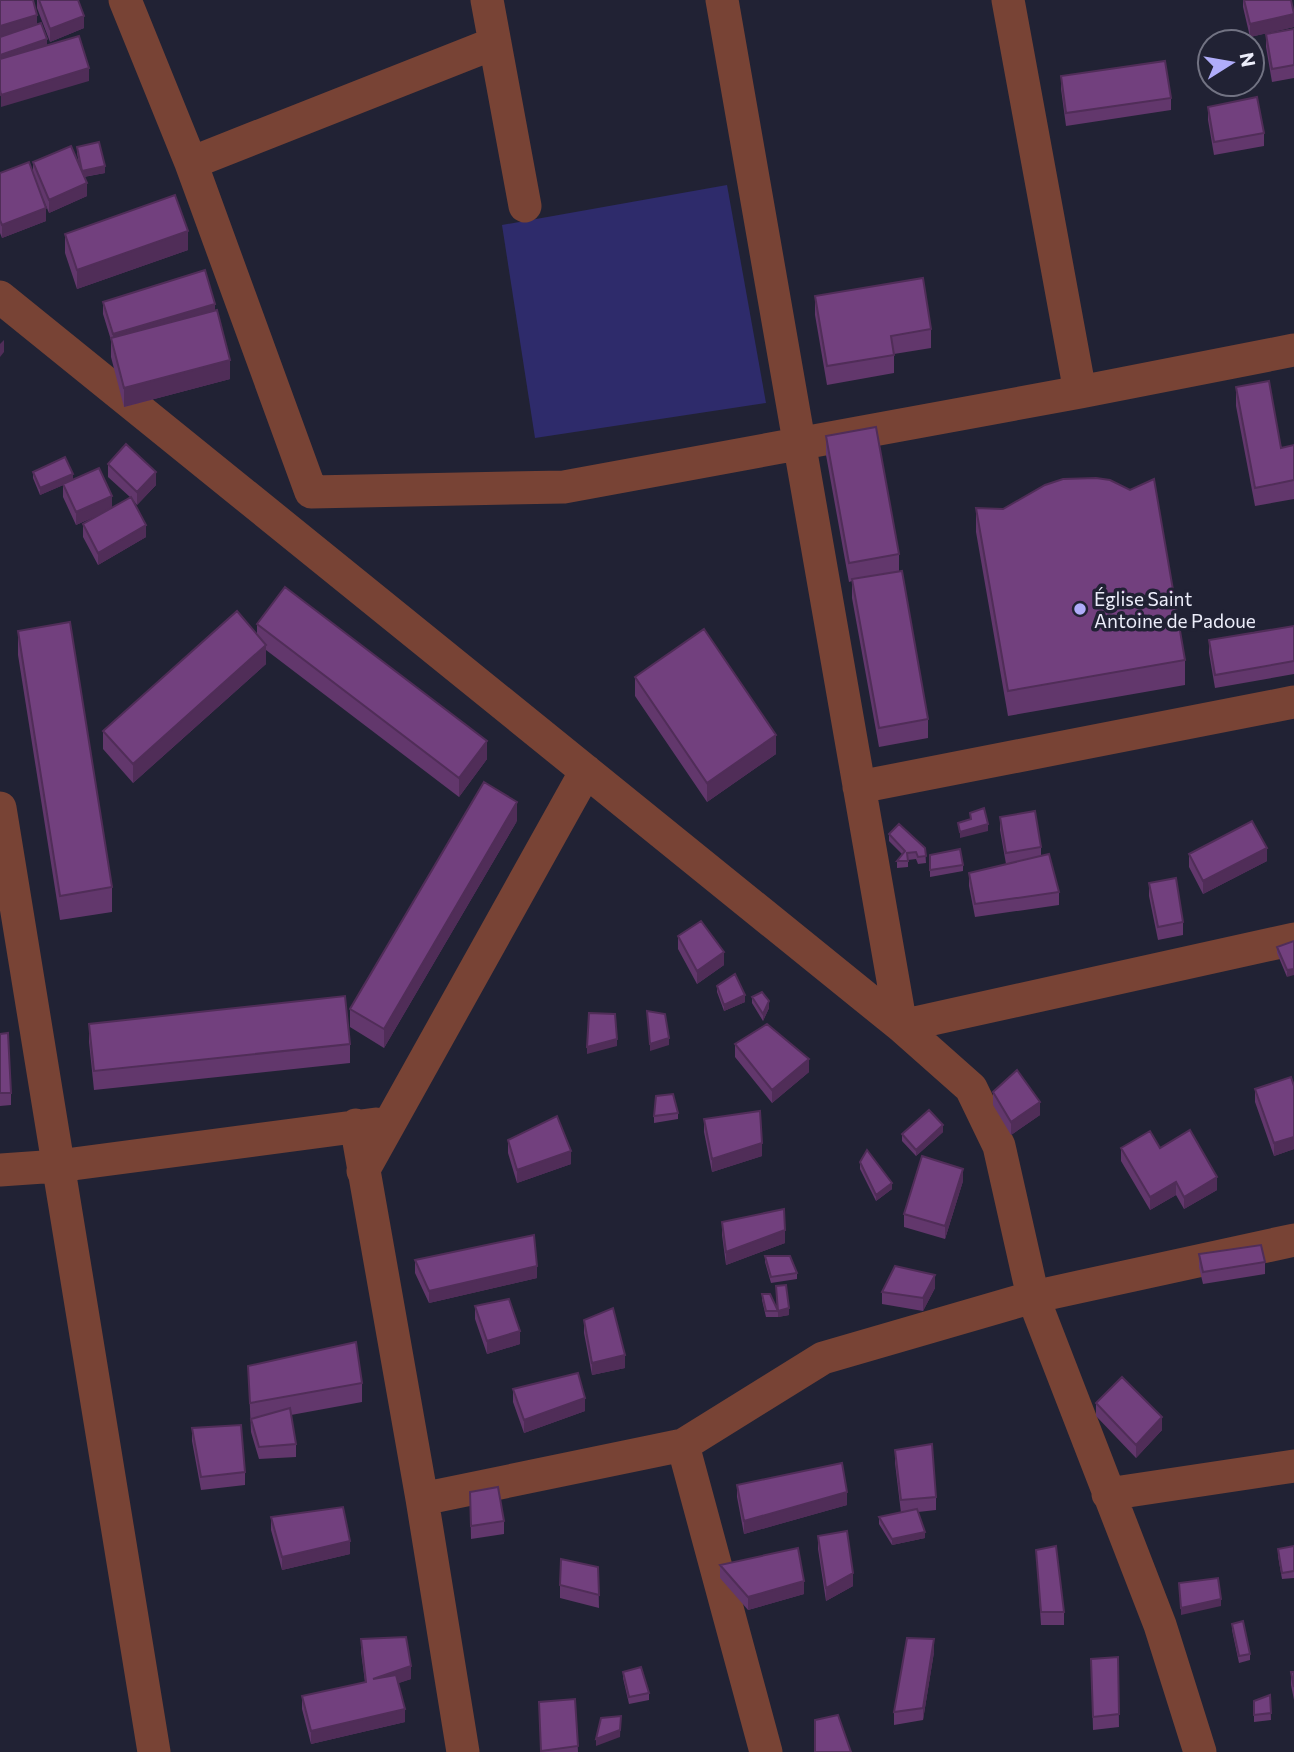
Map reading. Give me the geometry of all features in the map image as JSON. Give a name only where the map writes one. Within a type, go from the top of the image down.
[{"type":"street","points":[[125,0],[191,163],[311,492],[564,487],[1294,350]]},
{"type":"street","points":[[487,0],[525,206]]},
{"type":"street","points":[[722,0],[901,1026]]},
{"type":"street","points":[[1008,0],[1080,392]]},
{"type":"street","points":[[191,163],[495,43]]},
{"type":"street","points":[[0,298],[901,1026],[971,1088],[999,1146],[1033,1297],[1160,1625],[1200,1752]]},
{"type":"street","points":[[859,787],[1294,702]]},
{"type":"street","points":[[363,1171],[586,771]]},
{"type":"street","points":[[0,808],[154,1752]]},
{"type":"street","points":[[901,1026],[1294,939]]},
{"type":"street","points":[[0,1170],[58,1166],[356,1125],[389,1123]]},
{"type":"street","points":[[356,1125],[422,1499],[463,1752]]},
{"type":"street","points":[[422,1499],[683,1444],[823,1358],[1033,1297],[1294,1240]]},
{"type":"street","points":[[683,1444],[765,1752]]},
{"type":"street","points":[[1108,1494],[1294,1466]]},
{"type":"shaded area","points":[[727,185],[766,403],[535,438],[502,225]]},
{"type":"building","points":[[0,0],[33,0],[37,15],[0,26]]},
{"type":"building","points":[[39,0],[78,0],[84,16],[50,29]]},
{"type":"building","points":[[1244,0],[1291,0],[1294,14],[1250,24]]},
{"type":"building","points":[[41,23],[47,39],[0,55],[0,37]]},
{"type":"building","points":[[1294,29],[1294,65],[1272,69],[1266,34]]},
{"type":"building","points":[[79,36],[89,68],[1,95],[0,59]]},
{"type":"building","points":[[1165,61],[1171,98],[1066,113],[1061,76]]},
{"type":"building","points":[[1257,98],[1264,133],[1214,142],[1208,107]]},
{"type":"building","points":[[99,142],[105,166],[82,171],[77,147]]},
{"type":"building","points":[[71,146],[87,183],[49,200],[33,162]]},
{"type":"building","points":[[29,162],[46,208],[2,225],[0,173]]},
{"type":"building","points":[[175,195],[188,231],[77,270],[65,234]]},
{"type":"building","points":[[205,270],[215,304],[113,334],[103,302]]},
{"type":"building","points":[[923,278],[931,329],[891,336],[894,355],[827,366],[815,296]]},
{"type":"building","points":[[217,310],[230,360],[124,388],[111,338]]},
{"type":"building","points":[[1269,381],[1281,448],[1294,445],[1294,480],[1255,488],[1236,387]]},
{"type":"building","points":[[876,427],[899,554],[849,563],[826,436]]},
{"type":"building","points":[[126,444],[156,472],[137,492],[108,464]]},
{"type":"building","points":[[65,457],[73,474],[40,488],[33,472]]},
{"type":"building","points":[[99,468],[112,496],[76,512],[63,484]]},
{"type":"building","name":"Église Saint Antoine de Padoue","points":[[1063,479],[1110,480],[1130,490],[1154,479],[1185,660],[1008,691],[976,508],[1003,509],[1045,485]]},
{"type":"building","points":[[131,497],[146,525],[98,553],[83,524]]},
{"type":"building","points":[[902,571],[928,719],[879,728],[852,579]]},
{"type":"building","points":[[285,587],[487,741],[459,778],[257,624]]},
{"type":"building","points":[[237,611],[266,645],[133,764],[103,731]]},
{"type":"building","points":[[70,622],[112,887],[60,896],[18,631]]},
{"type":"building","points":[[1294,626],[1294,661],[1215,675],[1209,640]]},
{"type":"building","points":[[704,629],[776,735],[707,783],[635,677]]},
{"type":"building","points":[[484,782],[517,802],[384,1029],[350,1009]]},
{"type":"building","points":[[984,808],[988,824],[960,832],[958,823],[971,819],[970,813]]},
{"type":"building","points":[[1035,811],[1041,847],[1006,853],[1000,817]]},
{"type":"building","points":[[1252,821],[1267,848],[1203,881],[1189,854]]},
{"type":"building","points":[[899,824],[925,848],[926,856],[918,857],[916,852],[907,853],[908,861],[897,861],[905,851],[889,834]]},
{"type":"building","points":[[960,849],[963,865],[930,870],[930,855]]},
{"type":"building","points":[[1049,854],[1059,892],[975,904],[969,873]]},
{"type":"building","points":[[1176,878],[1183,922],[1158,927],[1149,883]]},
{"type":"building","points":[[701,921],[724,952],[697,971],[678,936]]},
{"type":"building","points":[[1294,941],[1294,969],[1287,970],[1277,947]]},
{"type":"building","points":[[735,974],[745,995],[724,1005],[717,986]]},
{"type":"building","points":[[762,992],[769,1001],[763,1014],[752,997]]},
{"type":"building","points":[[345,996],[350,1044],[94,1071],[89,1024]]},
{"type":"building","points":[[647,1011],[665,1014],[669,1038],[650,1044]]},
{"type":"building","points":[[589,1013],[615,1014],[617,1039],[587,1047]]},
{"type":"building","points":[[767,1024],[809,1059],[772,1090],[735,1044]]},
{"type":"building","points":[[8,1033],[11,1093],[0,1093],[0,1034]]},
{"type":"building","points":[[1017,1070],[1040,1102],[1011,1122],[993,1092]]},
{"type":"building","points":[[1291,1077],[1294,1086],[1294,1137],[1274,1143],[1255,1089]]},
{"type":"building","points":[[673,1094],[678,1113],[654,1116],[656,1096]]},
{"type":"building","points":[[929,1110],[943,1125],[916,1150],[902,1134]]},
{"type":"building","points":[[760,1111],[762,1143],[712,1159],[704,1119]]},
{"type":"building","points":[[557,1116],[571,1151],[517,1170],[508,1140]]},
{"type":"building","points":[[1190,1130],[1217,1177],[1184,1197],[1176,1182],[1150,1197],[1121,1148],[1150,1131],[1160,1148]]},
{"type":"building","points":[[867,1150],[892,1183],[876,1195],[860,1162]]},
{"type":"building","points":[[922,1156],[963,1169],[945,1226],[904,1214]]},
{"type":"building","points":[[784,1209],[785,1230],[726,1252],[722,1222]]},
{"type":"building","points":[[534,1235],[537,1266],[429,1291],[415,1260]]},
{"type":"building","points":[[1261,1245],[1265,1262],[1203,1272],[1199,1254]]},
{"type":"building","points":[[765,1256],[790,1256],[797,1273],[771,1277]]},
{"type":"building","points":[[895,1266],[935,1275],[923,1298],[882,1292]]},
{"type":"building","points":[[786,1285],[789,1308],[778,1311],[776,1286]]},
{"type":"building","points":[[762,1294],[770,1294],[778,1311],[766,1311]]},
{"type":"building","points":[[509,1299],[520,1331],[487,1341],[475,1306]]},
{"type":"building","points":[[613,1308],[625,1355],[592,1363],[584,1320]]},
{"type":"building","points":[[356,1342],[362,1383],[250,1403],[248,1366]]},
{"type":"building","points":[[578,1373],[585,1398],[524,1420],[513,1389]]},
{"type":"building","points":[[1122,1377],[1162,1417],[1136,1445],[1096,1403]]},
{"type":"building","points":[[290,1408],[296,1444],[259,1447],[251,1419]]},
{"type":"building","points":[[241,1425],[245,1472],[201,1477],[192,1428]]},
{"type":"building","points":[[932,1444],[936,1497],[901,1500],[895,1450]]},
{"type":"building","points":[[842,1463],[847,1492],[744,1521],[737,1485]]},
{"type":"building","points":[[498,1487],[504,1521],[471,1526],[470,1492]]},
{"type":"building","points":[[343,1507],[350,1541],[282,1557],[271,1517]]},
{"type":"building","points":[[917,1509],[925,1532],[892,1539],[879,1517]]},
{"type":"building","points":[[847,1531],[853,1573],[826,1588],[818,1536]]},
{"type":"building","points":[[1056,1546],[1064,1612],[1041,1612],[1036,1550]]},
{"type":"building","points":[[1294,1546],[1294,1571],[1282,1573],[1278,1549]]},
{"type":"building","points":[[798,1548],[804,1581],[748,1597],[720,1565]]},
{"type":"building","points":[[561,1559],[598,1567],[599,1595],[560,1585]]},
{"type":"building","points":[[1218,1578],[1221,1599],[1181,1608],[1179,1583]]},
{"type":"building","points":[[1243,1621],[1250,1654],[1239,1656],[1232,1624]]},
{"type":"building","points":[[406,1637],[411,1666],[373,1679],[396,1675],[405,1709],[311,1731],[302,1696],[366,1682],[361,1639]]},
{"type":"building","points":[[907,1638],[934,1639],[923,1708],[894,1712]]},
{"type":"building","points":[[1118,1657],[1119,1714],[1093,1717],[1091,1659]]},
{"type":"building","points":[[641,1667],[649,1693],[629,1697],[623,1672]]},
{"type":"building","points":[[1270,1695],[1271,1713],[1254,1715],[1254,1701]]},
{"type":"building","points":[[575,1699],[578,1746],[541,1751],[539,1702]]},
{"type":"building","points":[[838,1715],[851,1752],[815,1752],[815,1720]]},
{"type":"building","points":[[621,1716],[620,1730],[596,1739],[601,1718]]},
{"type":"place","name":"Église Saint Antoine de Padoue","points":[[1080,609]]}]
